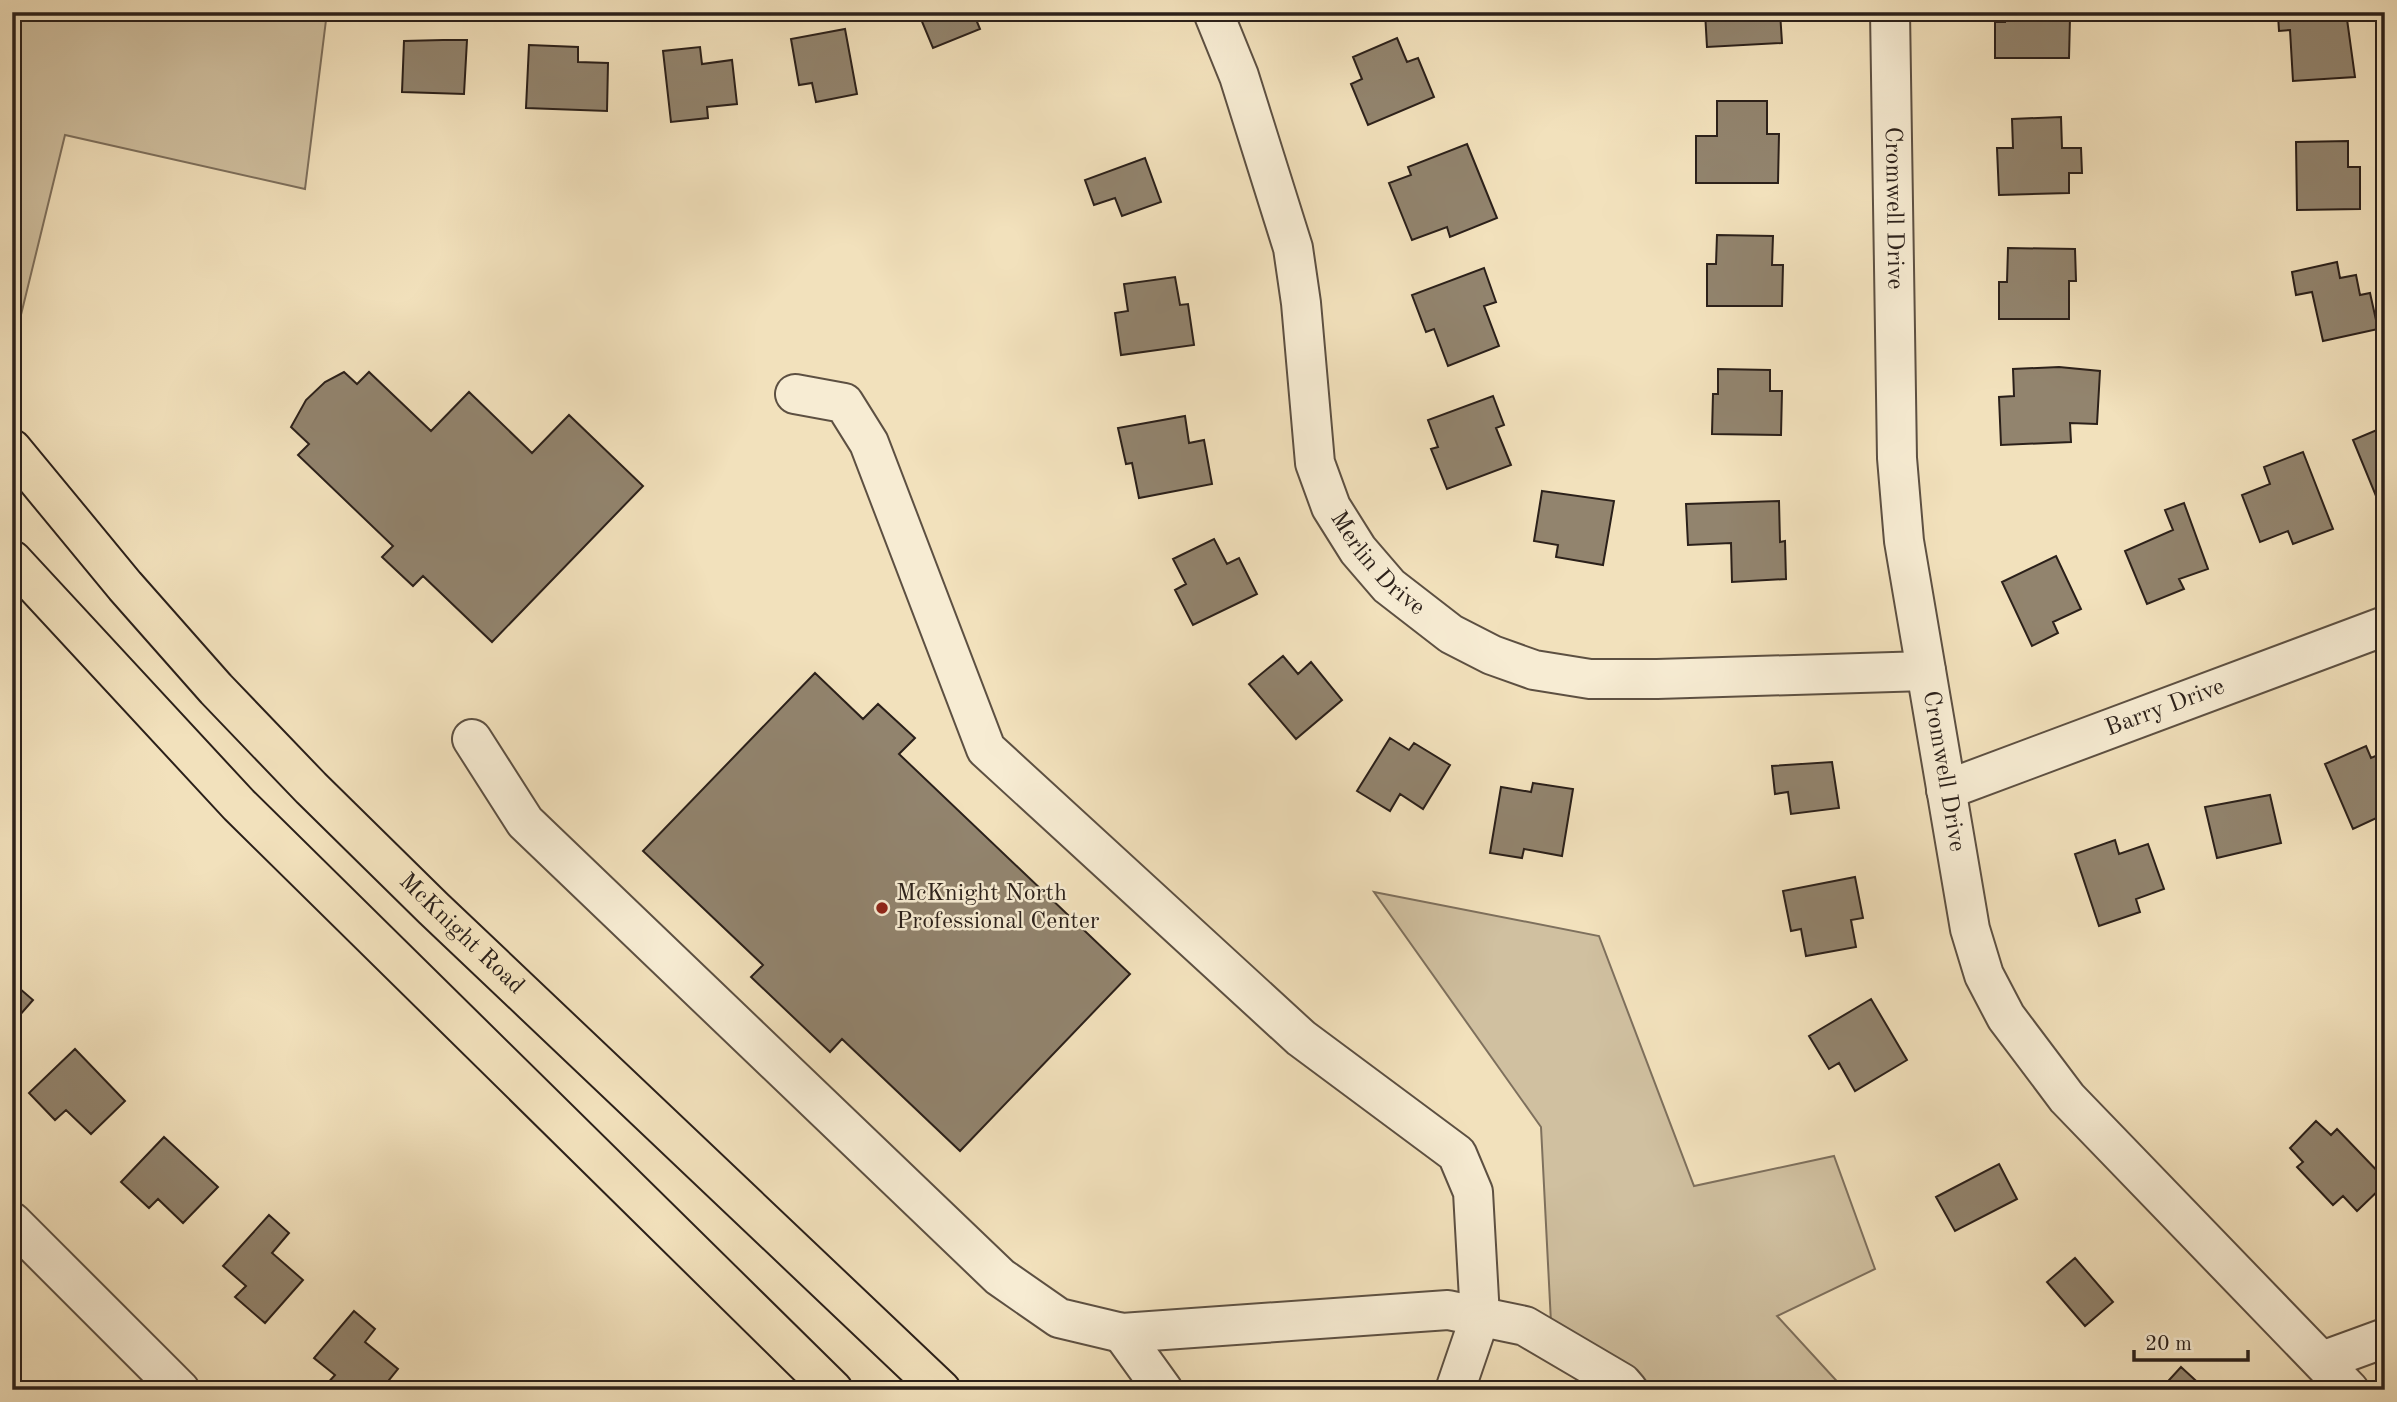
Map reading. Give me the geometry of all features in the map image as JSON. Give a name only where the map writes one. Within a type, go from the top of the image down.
[{"type":"highway","name":"McKnight Road","points":[[12,449],[206,679],[311,788],[433,908],[941,1390]]},
{"type":"highway","points":[[12,560],[239,805],[833,1390]]},
{"type":"street","name":"Merlin Drive","points":[[1213,12],[1239,76],[1293,248],[1301,303],[1315,463],[1331,507],[1358,551],[1389,586],[1451,634],[1492,655],[1534,670],[1590,678],[1657,679],[1926,671]]},
{"type":"street","name":"Cromwell Drive","points":[[1890,12],[1897,458],[1904,541],[1970,929],[1984,975],[2006,1017],[2067,1098],[2349,1390]]},
{"type":"street","points":[[795,394],[844,403],[869,443],[986,750],[1301,1038],[1457,1154],[1473,1192],[1480,1317],[1455,1390]]},
{"type":"street","name":"Barry Drive","points":[[1946,790],[2385,626]]},
{"type":"street","points":[[472,738],[525,822],[1000,1277],[1059,1318],[1122,1333],[1448,1310],[1525,1326],[1622,1383],[1628,1390]]},
{"type":"street","points":[[12,1223],[180,1390]]},
{"type":"street","points":[[1122,1333],[1163,1390]]},
{"type":"street","points":[[2322,1361],[2385,1338]]},
{"type":"shaded area","points":[[12,12],[327,12],[305,189],[65,135],[19,323],[12,328]]},
{"type":"shaded area","points":[[1374,892],[1599,936],[1694,1186],[1834,1156],[1875,1269],[1777,1316],[1845,1390],[1628,1390],[1552,1342],[1541,1127]]},
{"type":"building","points":[[918,12],[973,12],[980,29],[933,48]]},
{"type":"building","points":[[1705,12],[1780,12],[1782,43],[1707,47]]},
{"type":"building","points":[[2005,12],[2052,12],[2052,18],[2070,18],[2069,58],[1995,58],[1995,22],[2005,22]]},
{"type":"building","points":[[2346,12],[2355,77],[2293,81],[2290,30],[2279,31],[2278,15]]},
{"type":"building","points":[[845,29],[857,94],[816,102],[812,83],[799,85],[791,39]]},
{"type":"building","points":[[1397,38],[1407,62],[1418,58],[1434,97],[1368,125],[1351,84],[1362,79],[1353,57]]},
{"type":"building","points":[[467,40],[464,94],[402,92],[404,41]]},
{"type":"building","points":[[529,45],[578,47],[578,62],[608,63],[607,111],[526,108]]},
{"type":"building","points":[[700,47],[702,64],[732,60],[737,104],[707,107],[708,118],[671,122],[663,51]]},
{"type":"building","points":[[1717,101],[1767,101],[1767,134],[1779,134],[1778,183],[1696,183],[1696,136],[1717,136]]},
{"type":"building","points":[[2061,117],[2062,148],[2081,148],[2082,173],[2069,173],[2069,193],[1999,195],[1997,148],[2013,148],[2012,119]]},
{"type":"building","points":[[2348,141],[2348,167],[2360,167],[2360,209],[2297,210],[2296,142]]},
{"type":"building","points":[[1467,144],[1497,218],[1450,237],[1447,227],[1412,240],[1389,183],[1411,175],[1408,167]]},
{"type":"building","points":[[1145,158],[1161,202],[1122,216],[1115,198],[1094,205],[1085,180]]},
{"type":"building","points":[[1717,235],[1773,236],[1772,265],[1783,265],[1782,306],[1707,306],[1707,264],[1716,264]]},
{"type":"building","points":[[2008,248],[2075,249],[2076,281],[2069,281],[2069,319],[1999,319],[1999,282],[2007,282]]},
{"type":"building","points":[[2337,262],[2340,278],[2356,275],[2360,295],[2370,293],[2378,329],[2323,341],[2312,292],[2296,295],[2292,272]]},
{"type":"building","points":[[1484,268],[1496,302],[1484,306],[1499,346],[1448,366],[1434,329],[1426,332],[1412,295]]},
{"type":"building","points":[[1175,277],[1180,305],[1188,304],[1194,345],[1121,355],[1115,313],[1128,311],[1124,284]]},
{"type":"building","points":[[2059,367],[2100,371],[2097,424],[2070,423],[2071,442],[2001,445],[1999,397],[2014,396],[2013,369]]},
{"type":"building","points":[[1718,369],[1770,370],[1770,391],[1782,391],[1781,435],[1712,434],[1713,394],[1718,394]]},
{"type":"building","points":[[344,372],[357,384],[369,372],[431,431],[469,392],[532,453],[569,415],[643,486],[492,642],[423,576],[413,586],[382,557],[393,546],[298,455],[309,444],[291,427],[306,400],[325,382]]},
{"type":"building","points":[[1493,396],[1504,425],[1496,428],[1511,465],[1447,489],[1431,449],[1438,447],[1428,420]]},
{"type":"building","points":[[1185,416],[1189,443],[1204,440],[1212,484],[1139,498],[1132,463],[1126,464],[1118,428]]},
{"type":"building","points":[[2384,427],[2385,512],[2383,513],[2353,440]]},
{"type":"building","points":[[2303,452],[2333,529],[2293,544],[2288,531],[2260,542],[2242,495],[2270,484],[2264,467]]},
{"type":"building","points":[[1542,491],[1614,501],[1603,565],[1556,557],[1558,545],[1534,541]]},
{"type":"building","points":[[1779,501],[1780,542],[1785,541],[1786,579],[1732,582],[1731,543],[1688,545],[1686,504]]},
{"type":"building","points":[[2184,503],[2208,569],[2179,579],[2184,589],[2147,604],[2125,551],[2173,530],[2165,510]]},
{"type":"building","points":[[1214,539],[1227,564],[1239,558],[1257,594],[1193,625],[1175,590],[1186,584],[1173,559]]},
{"type":"building","points":[[2056,556],[2081,609],[2053,622],[2058,633],[2032,646],[2002,582]]},
{"type":"building","points":[[1283,656],[1298,674],[1311,662],[1342,700],[1296,739],[1249,684]]},
{"type":"building","name":"McKnight North Professional Center","points":[[815,673],[863,719],[878,704],[915,738],[899,754],[1130,974],[960,1151],[842,1039],[830,1052],[751,977],[763,965],[643,851]]},
{"type":"building","points":[[1390,738],[1409,750],[1414,743],[1450,765],[1423,809],[1400,794],[1390,811],[1357,791]]},
{"type":"building","points":[[2366,746],[2371,758],[2385,752],[2385,814],[2353,829],[2325,764]]},
{"type":"building","points":[[1832,762],[1839,808],[1791,814],[1788,792],[1775,794],[1772,766]]},
{"type":"building","points":[[1533,783],[1573,789],[1562,856],[1524,849],[1522,858],[1490,853],[1501,787],[1531,792]]},
{"type":"building","points":[[2270,795],[2281,843],[2217,858],[2205,807]]},
{"type":"building","points":[[2115,840],[2119,854],[2148,844],[2164,889],[2136,899],[2140,912],[2099,926],[2075,854]]},
{"type":"building","points":[[1855,877],[1863,918],[1851,920],[1856,947],[1806,956],[1801,929],[1791,931],[1783,891]]},
{"type":"building","points":[[12,982],[33,1000],[12,1024]]},
{"type":"building","points":[[1871,999],[1907,1060],[1855,1091],[1839,1063],[1829,1069],[1809,1036]]},
{"type":"building","points":[[75,1049],[125,1101],[91,1134],[66,1110],[55,1120],[29,1093]]},
{"type":"building","points":[[2316,1121],[2331,1135],[2337,1129],[2385,1179],[2385,1184],[2357,1211],[2343,1196],[2333,1205],[2297,1167],[2303,1162],[2290,1148]]},
{"type":"building","points":[[164,1137],[218,1187],[183,1223],[158,1199],[149,1208],[121,1182]]},
{"type":"building","points":[[1999,1164],[2017,1199],[1955,1231],[1936,1197]]},
{"type":"building","points":[[269,1215],[289,1233],[272,1253],[303,1280],[265,1323],[235,1297],[246,1286],[223,1266]]},
{"type":"building","points":[[2075,1258],[2113,1302],[2085,1326],[2047,1282]]},
{"type":"building","points":[[354,1311],[375,1329],[365,1342],[398,1369],[381,1390],[332,1390],[326,1385],[335,1375],[314,1358]]},
{"type":"building","points":[[2181,1367],[2206,1390],[2160,1390]]},
{"type":"building","points":[[12,1380],[22,1390],[12,1390]]},
{"type":"place","name":"McKnight North Professional Center","points":[[882,908]]}]
